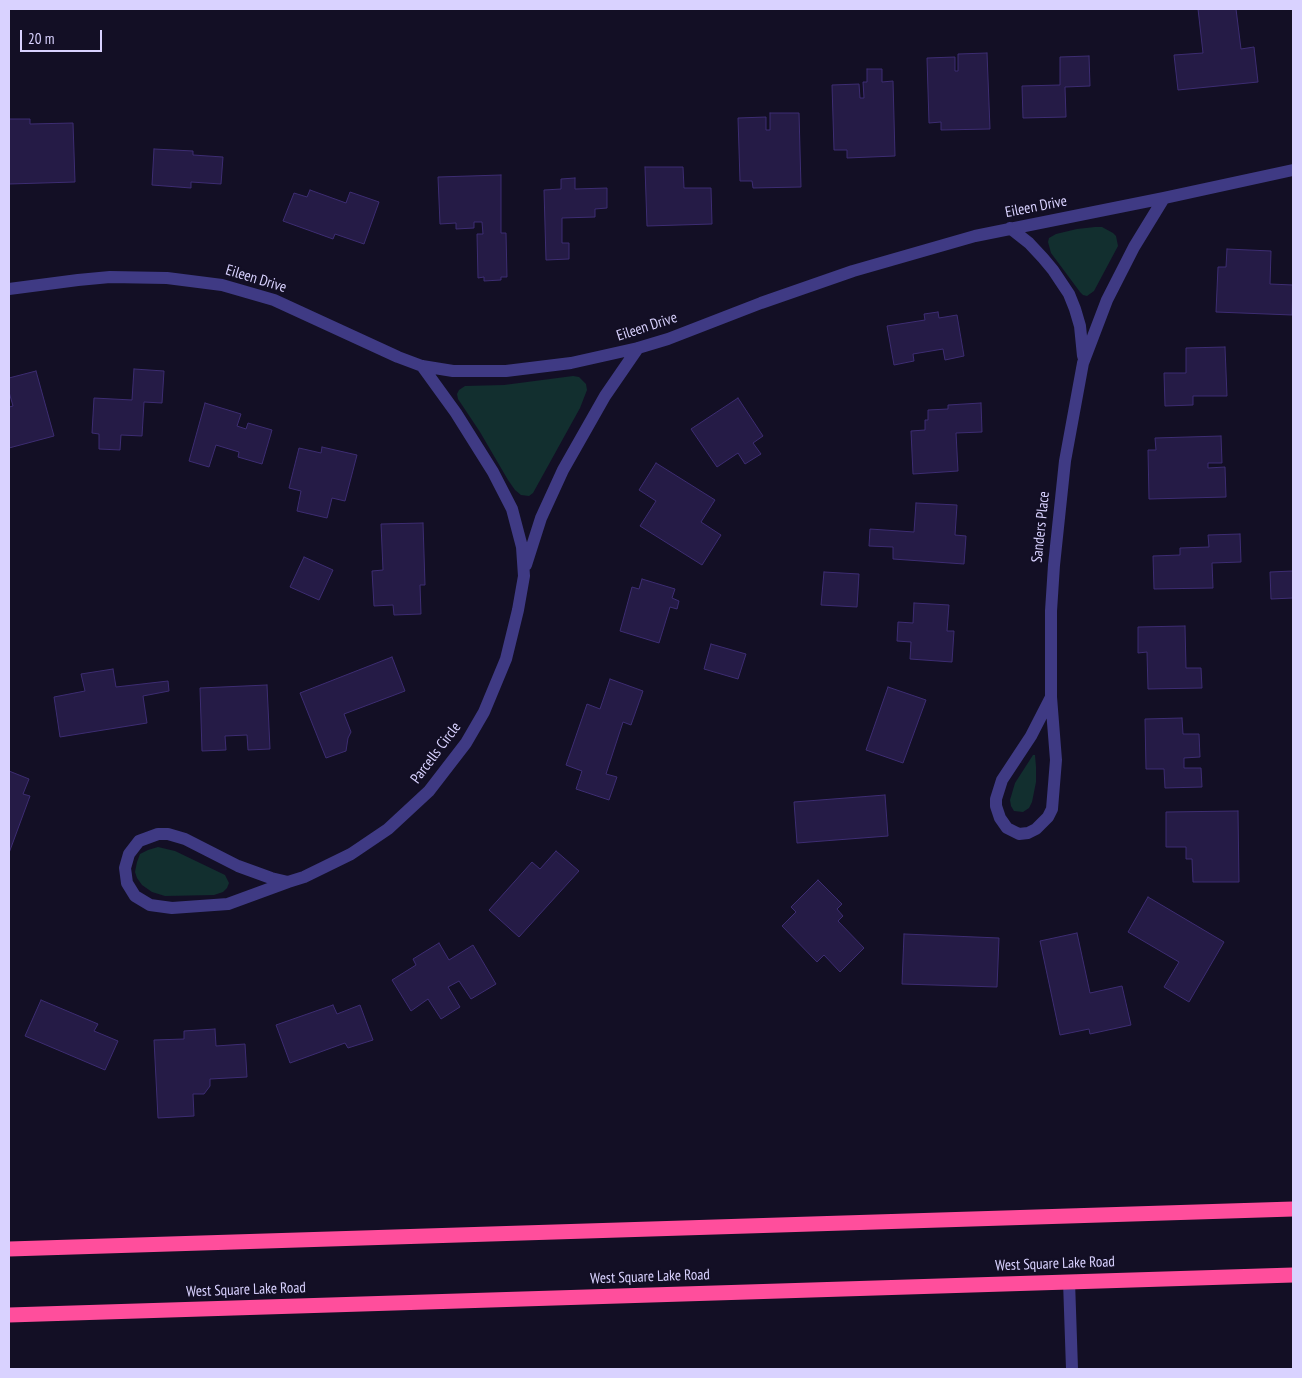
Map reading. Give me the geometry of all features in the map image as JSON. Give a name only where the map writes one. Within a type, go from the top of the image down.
[{"type":"highway","points":[[9,1249],[1293,1209]]},
{"type":"highway","name":"West Square Lake Road","points":[[9,1315],[1293,1275]]},
{"type":"street","name":"Eileen Drive","points":[[9,289],[110,277],[168,278],[222,285],[282,304],[422,366],[453,371],[506,371],[571,363],[638,348],[668,339],[761,303],[853,271],[922,250],[1010,228],[1164,198],[1293,170]]},
{"type":"street","name":"Sanders Place","points":[[1051,697],[1035,730],[1008,769],[998,791],[996,806],[1000,818],[1007,828],[1019,834],[1028,833],[1043,824],[1052,809],[1056,760],[1051,697],[1051,611],[1054,565],[1065,461],[1082,363],[1116,283],[1134,247],[1164,198]]},
{"type":"street","name":"Sanders Place","points":[[1010,228],[1029,243],[1043,258],[1068,294],[1080,326],[1082,363]]},
{"type":"street","name":"Parcells Circle","points":[[288,882],[254,872],[185,839],[168,834],[158,834],[139,841],[129,854],[126,868],[126,883],[135,896],[150,905],[172,908],[228,904],[321,870],[365,846],[410,810],[446,771],[475,728],[496,686],[506,659],[524,576],[541,518],[563,470],[605,396],[638,348]]},
{"type":"street","name":"Parcells Circle","points":[[422,366],[480,449],[506,496],[518,527],[524,576]]},
{"type":"street","points":[[1069,1281],[1072,1369]]},
{"type":"green space","points":[[1102,227],[1113,233],[1116,236],[1118,246],[1094,291],[1087,296],[1080,292],[1051,253],[1048,242],[1049,238],[1056,234]]},
{"type":"green space","points":[[573,376],[579,377],[586,384],[587,390],[580,408],[533,493],[529,496],[521,495],[508,480],[458,399],[457,394],[465,386],[504,385]]},
{"type":"green space","points":[[1033,755],[1035,755],[1036,782],[1032,802],[1029,808],[1023,812],[1014,811],[1010,800],[1015,783]]},
{"type":"green space","points":[[158,847],[175,851],[225,875],[229,883],[227,888],[223,892],[214,895],[165,896],[152,892],[142,885],[135,872],[140,854]]},
{"type":"building","points":[[1198,9],[1236,9],[1241,49],[1254,47],[1258,82],[1178,90],[1174,55],[1203,53]]},
{"type":"building","points":[[987,53],[990,129],[941,130],[941,122],[929,123],[927,58],[955,57],[955,71],[958,71],[958,54]]},
{"type":"building","points":[[1089,56],[1090,86],[1065,87],[1066,117],[1023,118],[1022,86],[1060,85],[1060,57]]},
{"type":"building","points":[[867,69],[882,69],[882,82],[893,81],[895,156],[847,158],[847,150],[834,150],[832,85],[859,84],[860,98],[864,98],[863,82],[867,82]]},
{"type":"building","points":[[770,113],[799,113],[801,187],[753,188],[752,181],[740,181],[738,118],[766,117],[766,130],[770,130]]},
{"type":"building","points":[[9,119],[30,119],[30,124],[73,123],[75,182],[9,184]]},
{"type":"building","points":[[154,149],[193,151],[193,155],[223,157],[221,184],[191,182],[191,188],[152,185]]},
{"type":"building","points":[[645,167],[683,167],[684,188],[711,188],[712,224],[647,226]]},
{"type":"building","points":[[501,175],[501,233],[506,233],[507,277],[501,277],[501,280],[484,281],[484,277],[478,278],[477,234],[483,234],[482,222],[474,222],[474,228],[456,229],[456,223],[440,224],[438,177]]},
{"type":"building","points":[[575,178],[575,189],[607,188],[607,208],[595,209],[595,217],[562,218],[562,243],[569,243],[569,259],[546,260],[544,190],[561,189],[561,179]]},
{"type":"building","points":[[310,190],[346,203],[350,192],[379,202],[364,244],[335,234],[333,239],[283,221],[294,193],[307,197]]},
{"type":"building","points":[[1227,249],[1271,251],[1270,284],[1293,285],[1292,315],[1216,312],[1218,267],[1226,267]]},
{"type":"building","points":[[938,312],[939,318],[957,315],[964,356],[945,360],[943,349],[913,354],[914,361],[894,365],[887,326],[925,320],[924,314]]},
{"type":"building","points":[[1225,347],[1227,396],[1193,396],[1193,405],[1165,406],[1164,373],[1186,373],[1186,348]]},
{"type":"building","points":[[134,369],[164,371],[162,403],[144,402],[142,436],[121,435],[120,450],[99,449],[99,434],[92,433],[94,398],[132,400]]},
{"type":"building","points":[[36,371],[54,436],[9,448],[9,407],[13,406],[9,392],[9,378]]},
{"type":"building","points":[[738,398],[763,436],[753,443],[761,454],[745,464],[738,453],[717,467],[691,429]]},
{"type":"building","points":[[205,403],[241,414],[237,426],[246,429],[248,423],[272,430],[262,464],[238,457],[239,452],[216,445],[209,467],[189,461]]},
{"type":"building","points":[[981,403],[982,432],[956,433],[958,471],[913,474],[911,431],[925,430],[928,410],[948,409],[948,405]]},
{"type":"building","points":[[1221,436],[1222,463],[1208,463],[1208,468],[1225,467],[1226,497],[1149,499],[1148,450],[1156,450],[1155,438]]},
{"type":"building","points":[[322,447],[357,455],[345,501],[332,498],[327,518],[297,511],[301,491],[289,488],[299,448],[321,453]]},
{"type":"building","points":[[656,463],[715,500],[701,522],[721,535],[702,565],[640,526],[656,501],[639,490]]},
{"type":"building","points":[[916,503],[957,505],[955,535],[966,536],[964,564],[893,559],[893,547],[869,546],[870,529],[914,532]]},
{"type":"building","points":[[423,523],[425,585],[420,585],[421,614],[394,615],[393,605],[374,606],[372,571],[383,570],[381,524]]},
{"type":"building","points":[[1240,534],[1241,562],[1212,563],[1213,588],[1154,589],[1153,556],[1180,555],[1180,548],[1209,547],[1208,535]]},
{"type":"building","points":[[304,557],[333,570],[319,600],[290,587]]},
{"type":"building","points":[[1293,571],[1293,598],[1271,599],[1270,572]]},
{"type":"building","points":[[824,572],[859,574],[857,607],[821,605]]},
{"type":"building","points":[[642,579],[675,589],[672,598],[679,601],[677,609],[670,607],[659,643],[620,631],[632,587],[639,589]]},
{"type":"building","points":[[914,603],[949,605],[947,631],[954,631],[952,662],[910,659],[911,642],[897,641],[898,622],[913,623]]},
{"type":"building","points":[[1185,626],[1186,668],[1201,668],[1202,688],[1148,689],[1147,652],[1138,653],[1138,627]]},
{"type":"building","points":[[711,644],[746,654],[738,679],[704,669]]},
{"type":"building","points":[[392,657],[405,691],[344,714],[351,732],[346,751],[326,758],[300,693]]},
{"type":"building","points":[[113,669],[116,687],[168,681],[169,691],[143,696],[147,723],[60,737],[54,697],[85,691],[81,674]]},
{"type":"building","points":[[610,679],[643,691],[631,725],[623,722],[606,774],[617,777],[609,800],[576,789],[582,771],[566,765],[587,704],[600,709]]},
{"type":"building","points":[[267,685],[270,749],[248,750],[247,735],[225,736],[226,750],[202,751],[200,688]]},
{"type":"building","points":[[888,687],[926,700],[903,763],[866,750]]},
{"type":"building","points":[[1182,718],[1183,734],[1199,734],[1200,757],[1184,758],[1184,768],[1201,768],[1202,787],[1165,788],[1164,769],[1146,769],[1145,719]]},
{"type":"building","points":[[9,771],[29,779],[23,794],[30,796],[9,853]]},
{"type":"building","points":[[885,795],[888,836],[797,843],[794,802]]},
{"type":"building","points":[[1238,811],[1239,882],[1193,882],[1192,859],[1186,859],[1186,847],[1166,847],[1166,812]]},
{"type":"building","points":[[556,851],[579,871],[519,937],[489,910],[532,862],[540,869]]},
{"type":"building","points":[[818,880],[842,904],[837,909],[843,916],[838,921],[864,948],[840,972],[824,955],[817,962],[782,926],[796,912],[791,907]]},
{"type":"building","points":[[1148,897],[1224,942],[1189,1002],[1164,987],[1179,962],[1128,932]]},
{"type":"building","points":[[1077,933],[1090,993],[1122,986],[1131,1025],[1090,1034],[1089,1029],[1060,1035],[1040,941]]},
{"type":"building","points":[[904,934],[999,938],[997,987],[902,984]]},
{"type":"building","points":[[439,943],[449,960],[473,945],[496,984],[471,999],[459,981],[448,987],[460,1007],[441,1019],[428,999],[411,1011],[392,980],[416,965],[413,959]]},
{"type":"building","points":[[41,1000],[98,1024],[94,1031],[118,1041],[105,1070],[25,1036]]},
{"type":"building","points":[[333,1005],[337,1014],[360,1005],[373,1040],[348,1048],[345,1043],[290,1063],[276,1025]]},
{"type":"building","points":[[215,1029],[216,1046],[245,1044],[247,1077],[210,1079],[210,1086],[204,1094],[193,1094],[194,1116],[158,1118],[154,1040],[184,1039],[184,1031]]}]
